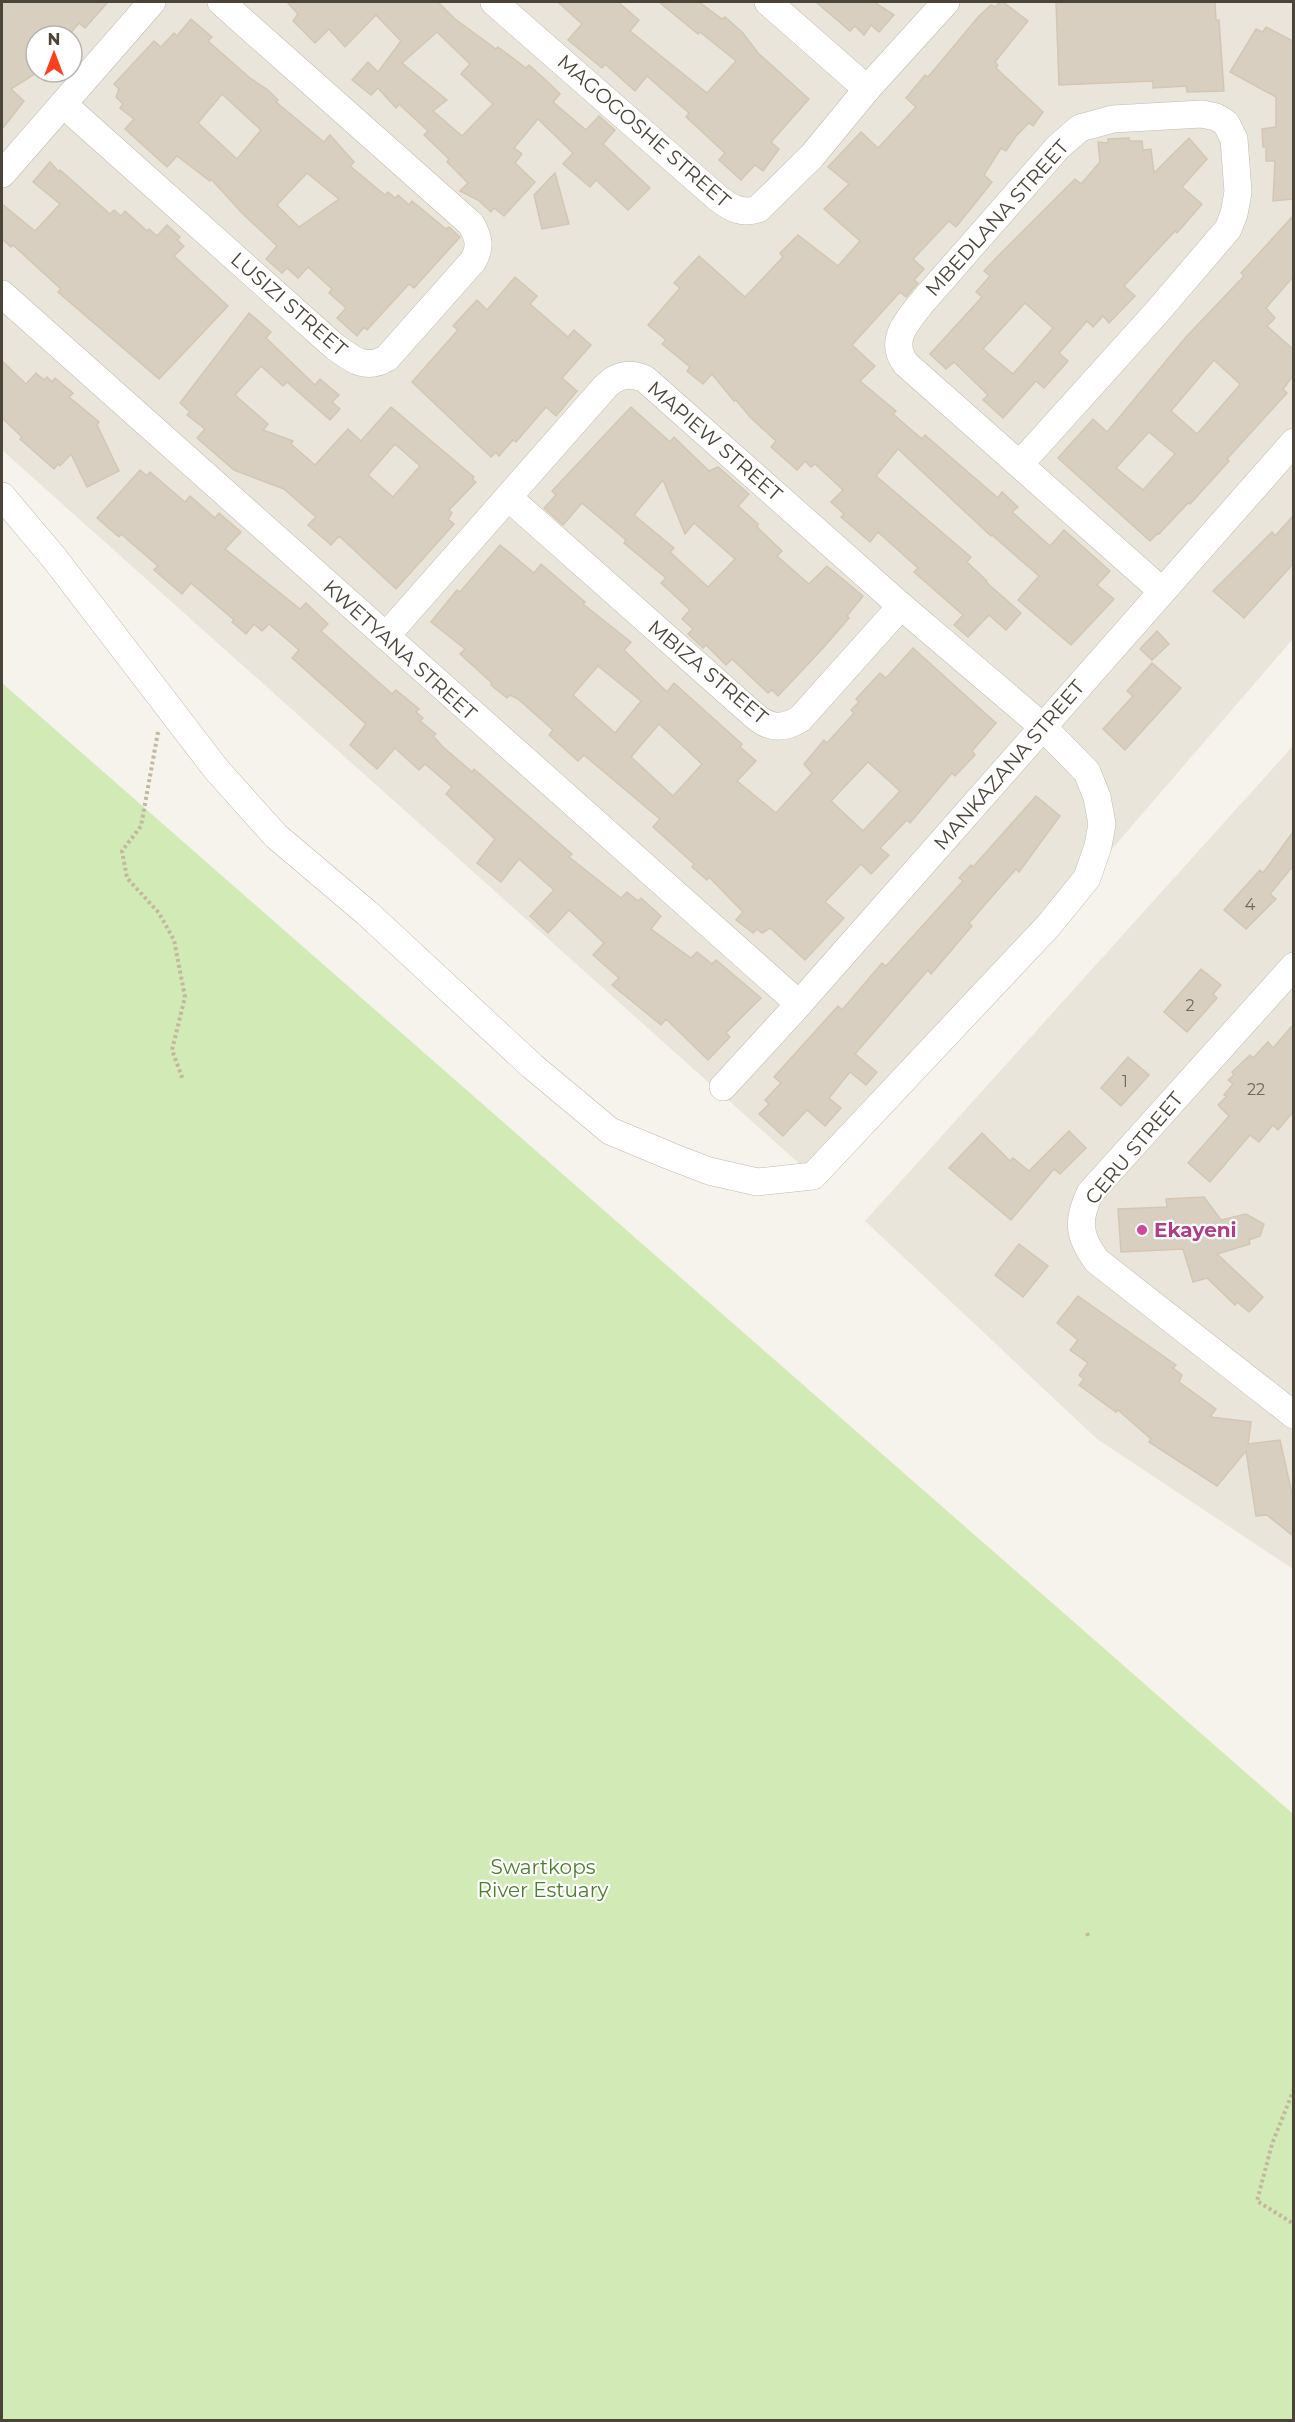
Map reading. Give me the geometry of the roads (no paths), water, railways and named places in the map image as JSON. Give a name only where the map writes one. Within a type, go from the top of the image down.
[{"type":"street","points":[[2,174],[152,2]]},
{"type":"street","name":"LUSIZI STREET","points":[[63,104],[334,346],[364,365],[387,358],[473,261],[478,252],[477,234],[471,224],[221,2]]},
{"type":"street","name":"MAGOGOSHE STREET","points":[[494,2],[719,200],[736,210],[748,212],[759,209],[812,156],[867,89],[946,2]]},
{"type":"street","points":[[768,2],[867,89]]},
{"type":"street","name":"MBEDLANA STREET","points":[[1020,464],[1157,312],[1227,229],[1234,214],[1238,192],[1234,139],[1226,123],[1216,117],[1202,114],[1113,119],[1080,128],[1058,147],[904,325],[898,343],[900,354],[906,364],[1162,591]]},
{"type":"street","name":"KWETYANA STREET","points":[[2,294],[799,1004]]},
{"type":"street","name":"MAPIEW STREET","points":[[2,496],[62,569],[216,769],[276,836],[367,913],[532,1066],[610,1131],[709,1171],[757,1182],[813,1176],[1049,925],[1087,879],[1098,846],[1102,824],[1087,772],[1041,726],[901,606],[686,414],[638,376],[624,375],[611,381],[386,636]]},
{"type":"street","name":"MANKAZANA STREET","points":[[723,1087],[799,1004],[1293,441]]},
{"type":"street","name":"MBIZA STREET","points":[[509,498],[755,716],[771,726],[785,726],[800,719],[901,606]]},
{"type":"street","name":"CERU STREET","points":[[1293,966],[1090,1193],[1081,1211],[1083,1236],[1096,1261],[1293,1415]]},
{"type":"place","name":"Ekayeni","points":[[1142,1230]]},
{"type":"park label","name":"Swartkops River Estuary","points":[[543,1878]]}]
